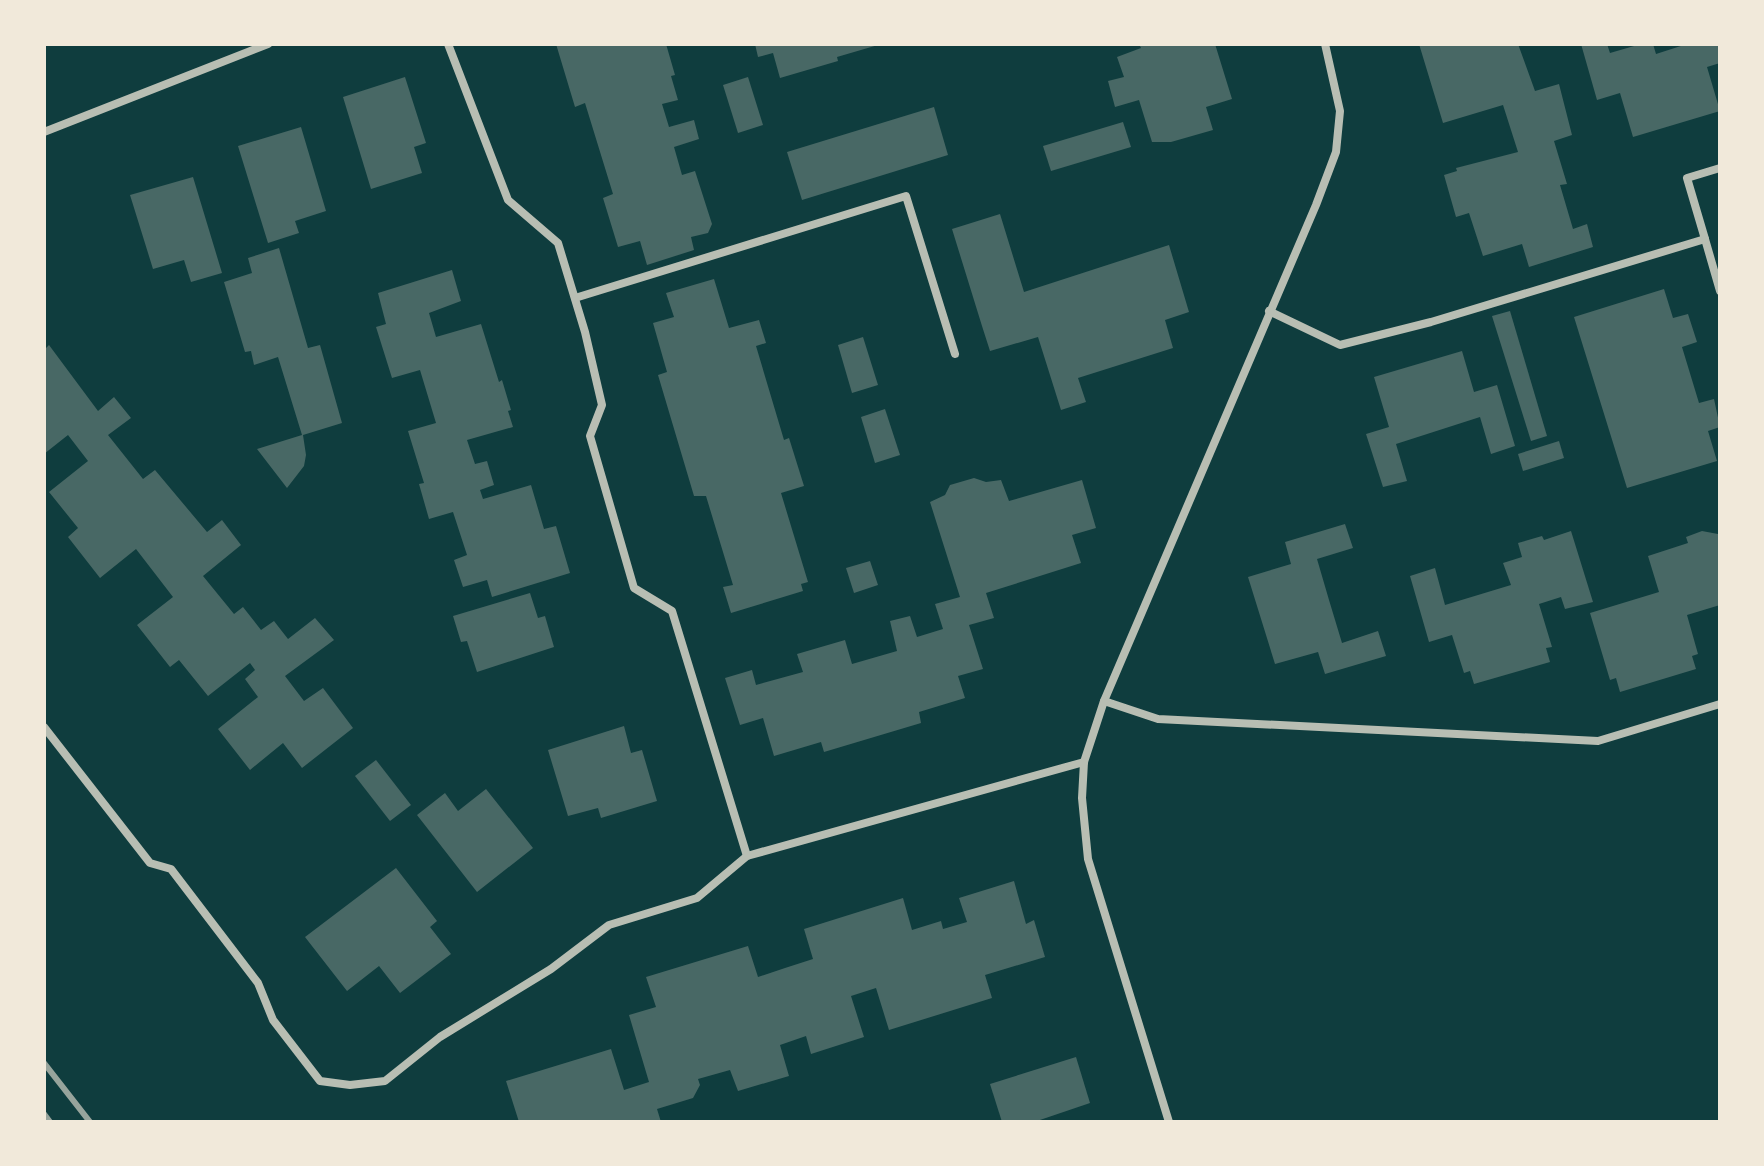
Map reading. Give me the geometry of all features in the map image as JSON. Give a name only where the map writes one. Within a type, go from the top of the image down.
[{"type":"street","points":[[44,132],[268,44]]},
{"type":"street","points":[[448,44],[508,200],[558,243],[602,405],[590,436],[634,588],[672,611],[747,856]]},
{"type":"street","points":[[1169,1122],[1088,859],[1082,798],[1084,762],[1104,701],[1336,152],[1340,111],[1325,44]]},
{"type":"street","points":[[1720,168],[1687,178],[1720,291]]},
{"type":"street","points":[[575,298],[906,196],[955,354]]},
{"type":"street","points":[[1269,311],[1340,345],[1431,322],[1705,239]]},
{"type":"street","points":[[1104,701],[1158,719],[1598,741],[1720,704]]},
{"type":"street","points":[[44,727],[150,863],[171,869],[258,983],[273,1020],[320,1081],[350,1085],[385,1081],[440,1037],[551,969],[609,925],[697,898],[747,856],[1084,762]]},
{"type":"building","points":[[556,44],[666,44],[678,100],[662,104],[669,127],[694,120],[699,139],[674,147],[682,175],[695,171],[712,224],[708,233],[691,237],[694,250],[647,265],[640,241],[618,247],[603,198],[613,194],[585,103],[575,107]]},
{"type":"building","points":[[755,44],[878,45],[780,78],[773,53],[758,57]]},
{"type":"building","points":[[1139,44],[1215,44],[1232,99],[1206,107],[1213,130],[1171,142],[1152,142],[1139,100],[1115,107],[1108,81],[1124,77],[1117,57],[1141,48]]},
{"type":"building","points":[[1419,44],[1518,44],[1535,91],[1559,84],[1572,135],[1554,141],[1567,184],[1560,185],[1573,229],[1587,224],[1593,247],[1529,267],[1522,244],[1483,256],[1469,213],[1456,217],[1444,175],[1457,171],[1456,168],[1518,152],[1503,105],[1443,123]]},
{"type":"building","points":[[1581,44],[1607,44],[1610,53],[1641,44],[1653,44],[1656,54],[1687,44],[1720,44],[1720,63],[1707,67],[1720,111],[1633,137],[1620,93],[1597,100]]},
{"type":"building","points":[[405,77],[426,143],[414,147],[422,173],[371,189],[343,97]]},
{"type":"building","points":[[748,77],[763,125],[738,133],[723,85]]},
{"type":"building","points":[[934,107],[948,155],[802,200],[787,152]]},
{"type":"building","points":[[1123,122],[1131,147],[1051,171],[1043,146]]},
{"type":"building","points":[[301,127],[326,211],[295,221],[299,233],[268,243],[238,146]]},
{"type":"building","points":[[193,177],[222,273],[191,282],[184,260],[153,269],[130,195]]},
{"type":"building","points":[[1000,214],[1024,292],[1169,245],[1189,312],[1165,320],[1173,348],[1078,378],[1086,402],[1061,410],[1038,337],[990,351],[982,326],[952,229]]},
{"type":"building","points":[[279,248],[308,348],[320,345],[342,423],[303,435],[304,466],[287,488],[257,449],[302,435],[278,357],[254,365],[251,351],[245,352],[224,282],[252,273],[248,258]]},
{"type":"building","points":[[452,270],[461,301],[429,313],[436,337],[481,324],[511,410],[508,411],[513,427],[467,440],[475,464],[487,461],[494,485],[480,490],[483,499],[531,485],[544,529],[556,526],[570,573],[492,597],[487,580],[463,587],[454,560],[467,555],[453,512],[429,519],[419,484],[424,483],[408,431],[436,423],[420,370],[392,378],[376,327],[386,324],[378,293]]},
{"type":"building","points":[[714,279],[729,328],[759,320],[766,343],[756,346],[784,440],[789,438],[804,486],[781,493],[808,582],[801,584],[803,591],[731,613],[723,587],[733,585],[706,496],[694,496],[658,375],[667,372],[653,323],[674,317],[666,293]]},
{"type":"building","points":[[1664,289],[1673,318],[1688,314],[1697,342],[1682,347],[1699,403],[1714,399],[1720,427],[1708,431],[1717,461],[1627,488],[1574,317]]},
{"type":"building","points":[[1510,311],[1547,436],[1531,441],[1492,316]]},
{"type":"building","points":[[863,337],[878,385],[852,393],[838,345]]},
{"type":"building","points":[[49,345],[98,411],[114,397],[131,418],[108,435],[143,479],[155,470],[207,532],[222,520],[241,545],[203,576],[234,614],[243,607],[261,630],[274,621],[288,639],[315,618],[334,640],[285,676],[304,701],[323,688],[353,728],[302,768],[283,743],[250,770],[218,729],[258,697],[245,679],[255,670],[250,663],[208,696],[179,660],[170,667],[137,625],[173,597],[136,549],[100,578],[68,537],[78,528],[49,492],[88,461],[68,435],[44,454],[44,350]]},
{"type":"building","points":[[1462,351],[1474,392],[1497,385],[1515,446],[1491,454],[1480,417],[1396,444],[1407,481],[1383,487],[1366,434],[1389,427],[1374,377]]},
{"type":"building","points":[[885,409],[900,455],[875,463],[861,417]]},
{"type":"building","points":[[1559,441],[1564,458],[1523,471],[1518,454]]},
{"type":"building","points":[[974,478],[986,482],[1001,480],[1009,501],[1082,480],[1096,528],[1072,535],[1081,563],[986,593],[994,618],[969,625],[983,669],[958,676],[965,698],[919,712],[921,723],[824,752],[821,742],[774,756],[763,718],[740,725],[725,678],[752,670],[756,685],[803,672],[797,654],[845,640],[852,664],[897,651],[890,621],[910,616],[917,637],[943,629],[935,604],[960,597],[930,502],[945,495],[950,485]]},
{"type":"building","points":[[1345,524],[1353,548],[1317,559],[1342,643],[1378,631],[1386,656],[1325,674],[1318,652],[1275,664],[1248,577],[1291,564],[1285,542]]},
{"type":"building","points":[[1571,531],[1593,602],[1565,609],[1561,597],[1539,604],[1552,647],[1546,648],[1550,662],[1474,684],[1470,671],[1464,673],[1452,635],[1429,642],[1410,576],[1435,568],[1445,605],[1511,585],[1503,563],[1522,557],[1518,543],[1542,536],[1544,540]]},
{"type":"building","points":[[1702,531],[1718,534],[1720,540],[1720,605],[1687,615],[1698,654],[1692,656],[1696,669],[1620,692],[1616,678],[1610,680],[1590,613],[1659,592],[1648,556],[1688,543],[1686,537]]},
{"type":"building","points":[[870,561],[878,585],[854,593],[846,568]]},
{"type":"building","points":[[530,593],[538,618],[545,616],[554,647],[477,672],[467,641],[461,642],[453,616]]},
{"type":"building","points":[[624,726],[631,753],[642,750],[657,801],[601,818],[598,808],[568,816],[548,750]]},
{"type":"building","points":[[376,760],[411,805],[390,821],[355,776]]},
{"type":"building","points":[[486,789],[533,848],[477,892],[417,815],[445,793],[458,811]]},
{"type":"building","points":[[396,868],[437,921],[430,927],[451,954],[400,993],[379,966],[347,991],[305,937]]},
{"type":"building","points":[[1014,881],[1026,924],[1034,920],[1045,957],[985,975],[992,998],[889,1030],[876,988],[851,996],[864,1037],[811,1054],[806,1036],[780,1045],[789,1076],[738,1091],[730,1070],[698,1079],[700,1085],[693,1098],[657,1109],[661,1122],[519,1122],[506,1081],[611,1049],[624,1090],[649,1082],[629,1015],[656,1007],[646,977],[748,946],[758,977],[813,959],[804,929],[903,898],[912,930],[941,921],[943,929],[967,922],[959,898]]},
{"type":"building","points":[[1076,1057],[1090,1103],[1034,1122],[1002,1122],[990,1084]]},
{"type":"railway","points":[[44,1063],[90,1122]]},
{"type":"railway","points":[[44,1114],[50,1122]]}]
